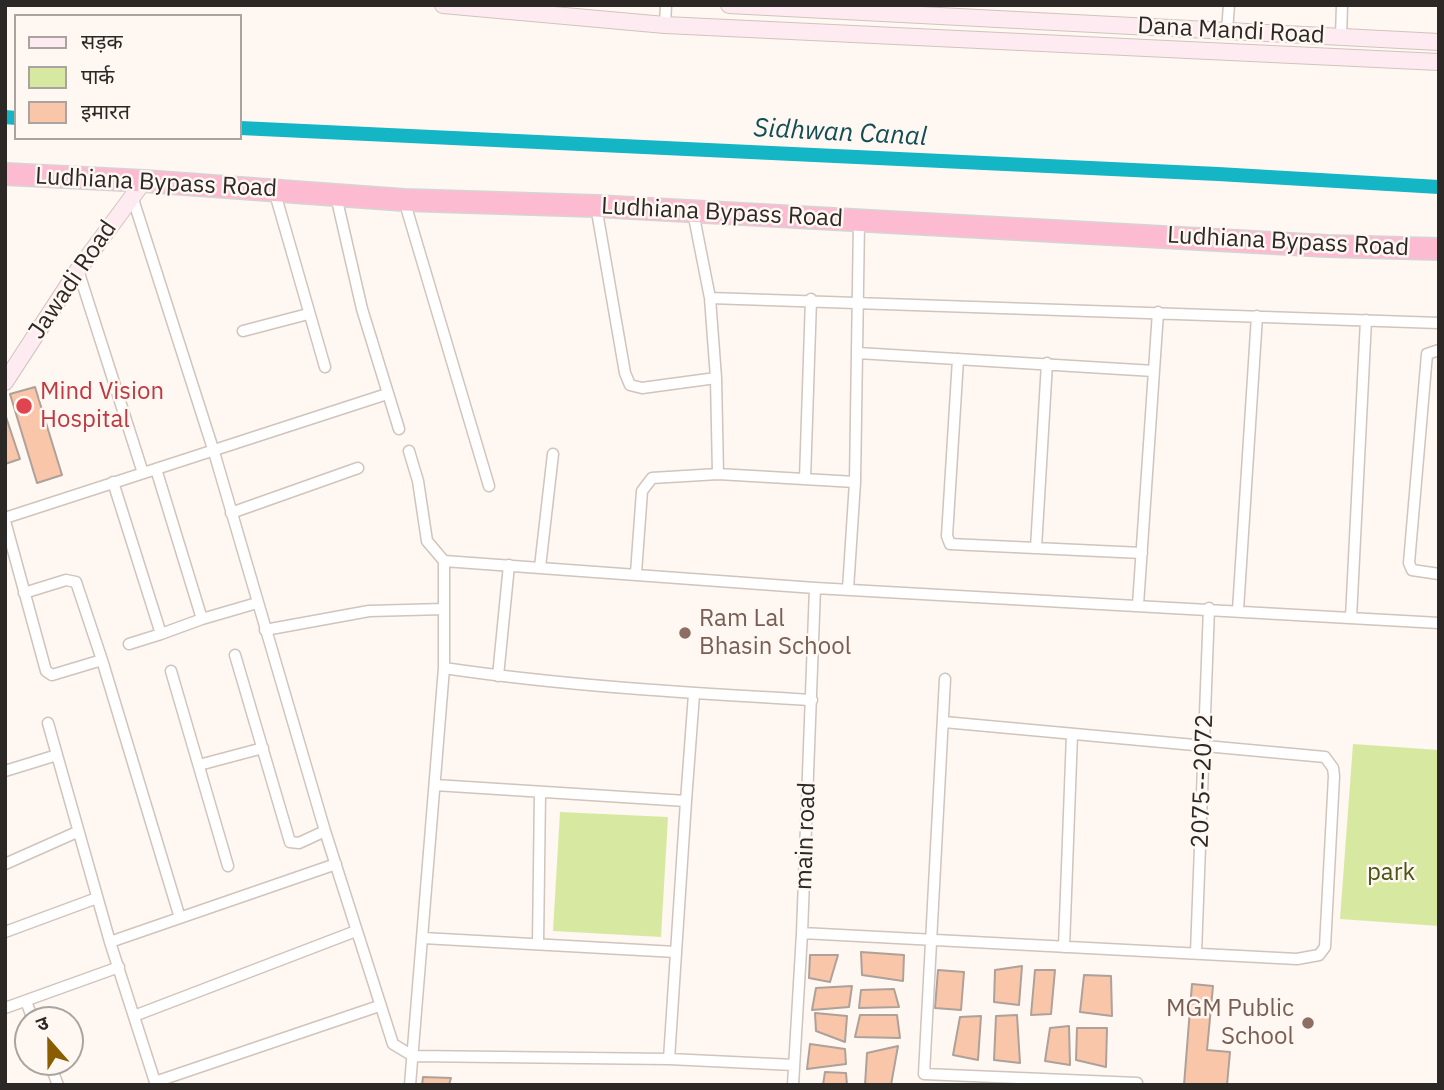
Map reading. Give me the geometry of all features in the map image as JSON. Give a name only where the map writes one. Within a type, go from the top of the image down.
[{"type":"highway","name":"Ludhiana Bypass Road","points":[[5,160],[404,186],[594,192],[1328,233],[1439,235]]},
{"type":"highway","name":"Ludhiana Bypass Road","points":[[5,174],[138,188],[274,190],[404,200],[596,206],[1328,246],[1439,248]]},
{"type":"street","points":[[443,5],[665,25],[1439,62]]},
{"type":"street","points":[[665,25],[666,5]]},
{"type":"street","name":"Dana Mandi Road","points":[[729,5],[993,12],[1227,31],[1439,42]]},
{"type":"street","points":[[1227,31],[1229,5]]},
{"type":"street","points":[[1341,37],[1342,5]]},
{"type":"street","points":[[138,188],[265,630],[379,1006],[393,1044],[413,1056],[669,1059],[794,1065]]},
{"type":"street","name":"Jawadi Road","points":[[5,382],[78,270],[138,188]]},
{"type":"street","points":[[274,190],[325,368]]},
{"type":"street","points":[[337,196],[362,309],[399,429]]},
{"type":"street","points":[[404,200],[489,486]]},
{"type":"street","points":[[596,206],[625,373],[630,385],[642,388],[716,378]]},
{"type":"street","points":[[693,212],[710,298],[716,378],[718,474]]},
{"type":"street","points":[[848,589],[855,482],[859,221]]},
{"type":"street","points":[[78,270],[143,473]]},
{"type":"street","points":[[710,298],[811,299],[1439,323]]},
{"type":"street","points":[[805,479],[811,299]]},
{"type":"street","points":[[1138,605],[1158,312]]},
{"type":"street","points":[[243,331],[308,313]]},
{"type":"street","points":[[1238,610],[1257,316]]},
{"type":"street","points":[[1351,618],[1366,320]]},
{"type":"street","points":[[1439,349],[1427,355],[1409,563],[1412,570],[1418,573],[1439,574]]},
{"type":"street","points":[[858,353],[1154,371]]},
{"type":"street","points":[[958,359],[947,541],[950,544],[1142,553]]},
{"type":"street","points":[[1036,548],[1047,363]]},
{"type":"street","points":[[102,660],[52,675],[46,671],[5,520],[113,482],[214,452],[387,394]]},
{"type":"street","points":[[409,451],[419,490],[427,541],[444,561],[443,668],[410,1085]]},
{"type":"street","points":[[540,567],[553,454]]},
{"type":"street","points":[[231,513],[358,468]]},
{"type":"street","points":[[156,469],[202,619]]},
{"type":"street","points":[[636,573],[644,485],[657,477],[718,474],[855,482]]},
{"type":"street","points":[[113,482],[161,634]]},
{"type":"street","points":[[444,561],[815,588],[1439,623]]},
{"type":"street","points":[[498,676],[509,565]]},
{"type":"street","points":[[24,593],[66,580],[76,582],[180,918]]},
{"type":"street","name":"main road","points":[[793,1085],[802,933],[815,588]]},
{"type":"street","points":[[129,644],[257,603]]},
{"type":"street","name":"2075--2072","points":[[1196,953],[1209,608]]},
{"type":"street","points":[[265,630],[369,611],[444,609]]},
{"type":"street","points":[[235,655],[290,842],[299,843],[325,831]]},
{"type":"street","points":[[443,668],[498,676],[694,694],[812,700]]},
{"type":"street","points":[[171,671],[228,866]]},
{"type":"street","points":[[945,679],[923,1079],[1137,1083]]},
{"type":"street","points":[[669,1059],[694,694]]},
{"type":"street","points":[[802,933],[1297,959],[1318,955],[1325,947],[1333,768],[1325,757],[1204,748],[944,722]]},
{"type":"street","points":[[48,723],[77,832],[155,1084],[379,1006]]},
{"type":"street","points":[[1064,947],[1072,734]]},
{"type":"street","points":[[198,765],[263,748]]},
{"type":"street","points":[[5,771],[57,755]]},
{"type":"street","points":[[435,785],[686,801]]},
{"type":"street","points":[[538,944],[540,792]]},
{"type":"street","points":[[5,864],[77,832]]},
{"type":"street","points":[[110,942],[336,864]]},
{"type":"street","points":[[5,932],[97,898]]},
{"type":"street","points":[[134,1016],[356,931]]},
{"type":"street","points":[[423,938],[676,952]]},
{"type":"street","points":[[5,1008],[119,967]]},
{"type":"street","points":[[26,1001],[28,1006]]},
{"type":"green space","name":"park","points":[[1353,744],[1439,750],[1439,926],[1340,919]]},
{"type":"green space","points":[[560,812],[668,817],[661,937],[553,931]]},
{"type":"building","points":[[35,387],[62,475],[37,483],[10,394]]},
{"type":"building","points":[[5,418],[20,459],[5,464]]},
{"type":"building","points":[[861,952],[904,955],[903,981],[862,975]]},
{"type":"building","points":[[810,955],[838,955],[830,982],[809,978]]},
{"type":"building","points":[[1022,966],[1019,1005],[994,1002],[995,970]]},
{"type":"building","points":[[938,970],[964,972],[961,1010],[935,1008]]},
{"type":"building","points":[[1035,970],[1055,970],[1051,1014],[1031,1015]]},
{"type":"building","points":[[1084,975],[1111,976],[1112,1016],[1080,1012]]},
{"type":"building","points":[[1192,984],[1213,986],[1207,1050],[1230,1052],[1227,1085],[1184,1085]]},
{"type":"building","points":[[852,986],[849,1007],[812,1010],[816,988]]},
{"type":"building","points":[[894,989],[899,1007],[859,1008],[861,990]]},
{"type":"building","points":[[815,1013],[847,1016],[845,1042],[816,1031]]},
{"type":"building","points":[[860,1015],[897,1015],[900,1038],[855,1037]]},
{"type":"building","points":[[1017,1015],[1020,1063],[994,1060],[996,1016]]},
{"type":"building","points":[[981,1016],[978,1060],[953,1055],[960,1017]]},
{"type":"building","points":[[1069,1026],[1070,1065],[1045,1061],[1050,1028]]},
{"type":"building","points":[[1077,1028],[1107,1028],[1106,1067],[1076,1060]]},
{"type":"building","points":[[810,1044],[845,1049],[846,1064],[807,1069]]},
{"type":"building","points":[[898,1046],[891,1085],[865,1085],[867,1053]]},
{"type":"building","points":[[825,1072],[846,1073],[847,1085],[823,1085]]},
{"type":"building","points":[[423,1077],[451,1078],[449,1085],[422,1085]]},
{"type":"waterway","name":"Sidhwan Canal","points":[[5,117],[14,118]]},
{"type":"waterway","name":"Sidhwan Canal","points":[[242,128],[1218,174],[1439,187]]},
{"type":"place","name":"Mind Vision Hospital","points":[[24,406]]},
{"type":"place","name":"Ram Lal Bhasin School","points":[[685,633]]},
{"type":"place","name":"MGM Public School","points":[[1308,1023]]}]
